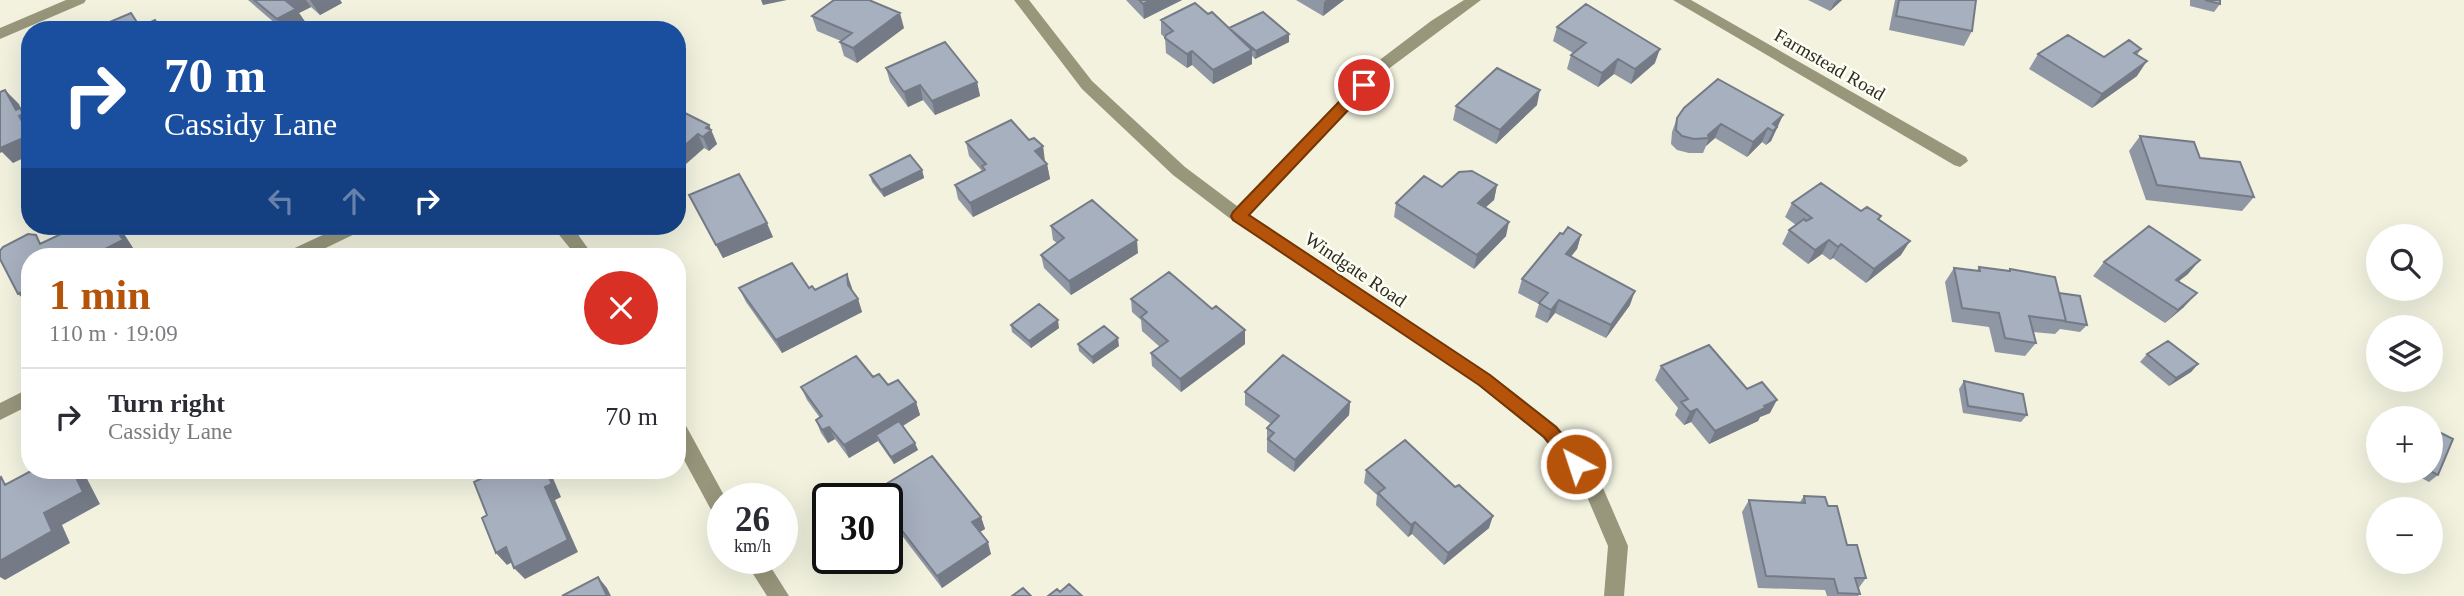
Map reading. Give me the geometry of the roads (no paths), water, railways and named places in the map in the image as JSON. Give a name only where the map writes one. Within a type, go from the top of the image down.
[{"type":"street","points":[[30,21],[79,0]]},
{"type":"street","name":"Windgate Road","points":[[1021,0],[1087,85],[1179,171],[1238,216],[1485,380],[1550,432],[1590,480],[1618,546],[1614,596]]},
{"type":"street","points":[[1238,216],[1382,66],[1436,24],[1474,0]]},
{"type":"street","name":"Farmstead Road","points":[[1680,0],[1961,161]]},
{"type":"street","points":[[0,34],[21,25]]},
{"type":"street","points":[[311,248],[338,235]]},
{"type":"street","points":[[0,412],[21,401]]},
{"type":"street","points":[[686,445],[707,483]]},
{"type":"street","points":[[764,574],[779,596]]}]
